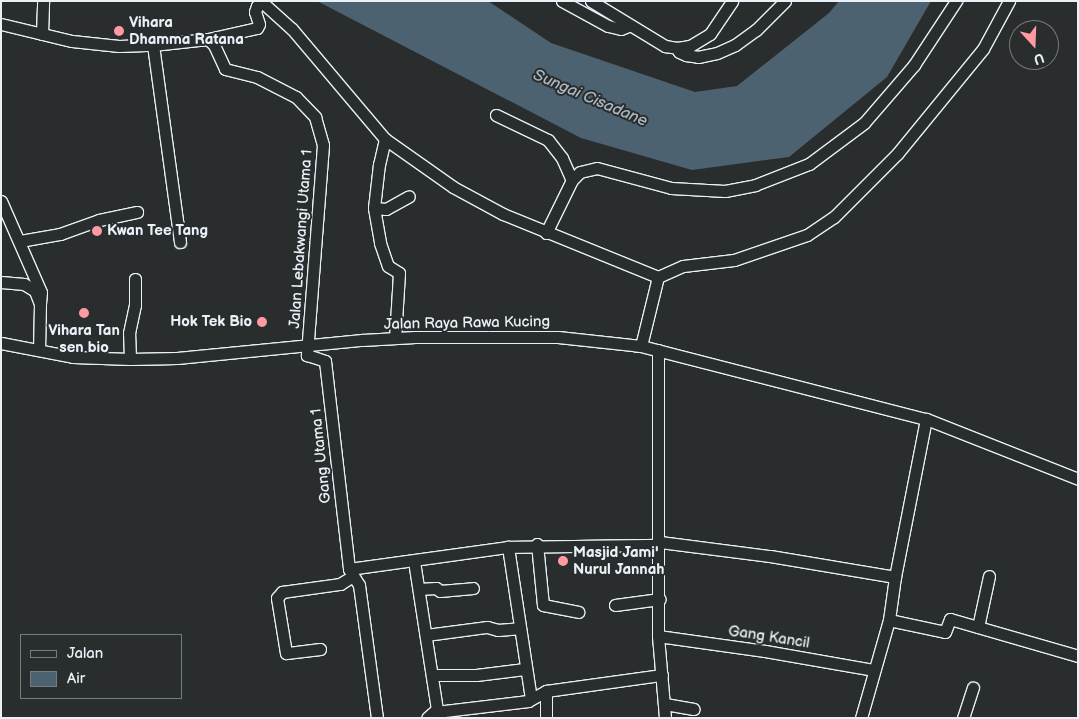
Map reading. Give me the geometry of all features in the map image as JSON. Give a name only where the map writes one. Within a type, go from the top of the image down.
[{"type":"street","points":[[42,1],[42,34]]},
{"type":"street","points":[[562,1],[608,26],[621,29],[628,26]]},
{"type":"street","points":[[591,1],[628,26],[665,46],[677,48],[690,46],[710,34],[732,1]]},
{"type":"street","points":[[606,12],[611,1]]},
{"type":"street","points":[[677,48],[679,52],[698,57],[723,51],[756,30],[785,1]]},
{"type":"street","points":[[546,233],[572,180],[580,172],[598,168],[671,188],[725,190],[755,186],[809,164],[864,123],[914,65],[956,1]]},
{"type":"street","points":[[1,24],[72,41],[119,46],[153,45],[208,39],[257,28],[259,24],[255,12],[257,6],[263,3],[292,29],[385,139],[452,187],[502,214],[658,277],[683,266],[734,260],[807,235],[834,217],[897,154],[983,49],[1009,1]]},
{"type":"street","name":"Jalan Lebakwangi Utama 1","points":[[208,39],[214,44],[224,69],[257,77],[296,97],[308,108],[314,117],[323,146],[309,344]]},
{"type":"street","points":[[153,45],[180,242]]},
{"type":"street","points":[[496,115],[548,140],[562,158],[572,180]]},
{"type":"street","points":[[385,139],[379,164],[374,208],[380,243],[388,266],[399,273],[395,338]]},
{"type":"street","points":[[374,208],[386,209],[409,196]]},
{"type":"street","points":[[1,202],[20,241],[41,292],[39,350]]},
{"type":"street","points":[[20,241],[60,234],[99,220],[137,212]]},
{"type":"street","points":[[641,346],[658,277]]},
{"type":"street","points":[[130,360],[129,333],[135,305],[135,279]]},
{"type":"street","points":[[1,282],[31,286],[40,304]]},
{"type":"street","name":"Jalan Raya Rawa Kucing","points":[[1,343],[73,357],[130,360],[186,358],[309,344],[395,338],[558,337],[641,346],[926,419],[1078,479]]},
{"type":"street","name":"Gang Utama 1","points":[[309,344],[307,354],[326,361],[351,572]]},
{"type":"street","points":[[658,350],[660,599],[658,636],[665,718]]},
{"type":"street","points":[[861,718],[889,620],[895,577],[926,419]]},
{"type":"street","points":[[320,649],[286,653],[277,598],[282,592],[340,584],[351,572],[414,560],[508,546],[659,543],[770,556],[895,577]]},
{"type":"street","points":[[537,544],[543,605],[578,612]]},
{"type":"street","points":[[508,546],[531,699]]},
{"type":"street","points":[[414,560],[432,675],[431,715],[531,699],[546,691],[662,675]]},
{"type":"street","points":[[351,572],[359,585],[377,718]]},
{"type":"street","points":[[978,627],[989,576]]},
{"type":"street","points":[[419,589],[436,588],[440,591],[473,588]]},
{"type":"street","points":[[615,605],[660,599]]},
{"type":"street","points":[[889,620],[945,632],[950,619],[1078,656]]},
{"type":"street","points":[[426,635],[487,627],[498,630],[519,628]]},
{"type":"street","name":"Gang Kancil","points":[[658,636],[765,651],[874,670]]},
{"type":"street","points":[[432,675],[476,675],[525,669]]},
{"type":"street","points":[[963,718],[973,688]]},
{"type":"street","points":[[546,691],[546,718]]},
{"type":"street","points":[[665,704],[694,708]]},
{"type":"water","name":"Sungai Cisadane","points":[[317,1],[488,1],[551,43],[695,92],[737,86],[829,13],[839,1],[931,1],[887,77],[789,157],[692,170],[581,138]]},
{"type":"place","name":"Vihara Dhamma Ratana","points":[[119,31]]},
{"type":"place","name":"Kwan Tee Tang","points":[[97,231]]},
{"type":"place","name":"Vihara Tan sen bio","points":[[84,313]]},
{"type":"place","name":"Hok Tek Bio","points":[[262,322]]},
{"type":"place","name":"Masjid Jami' Nurul Jannah","points":[[563,561]]}]
